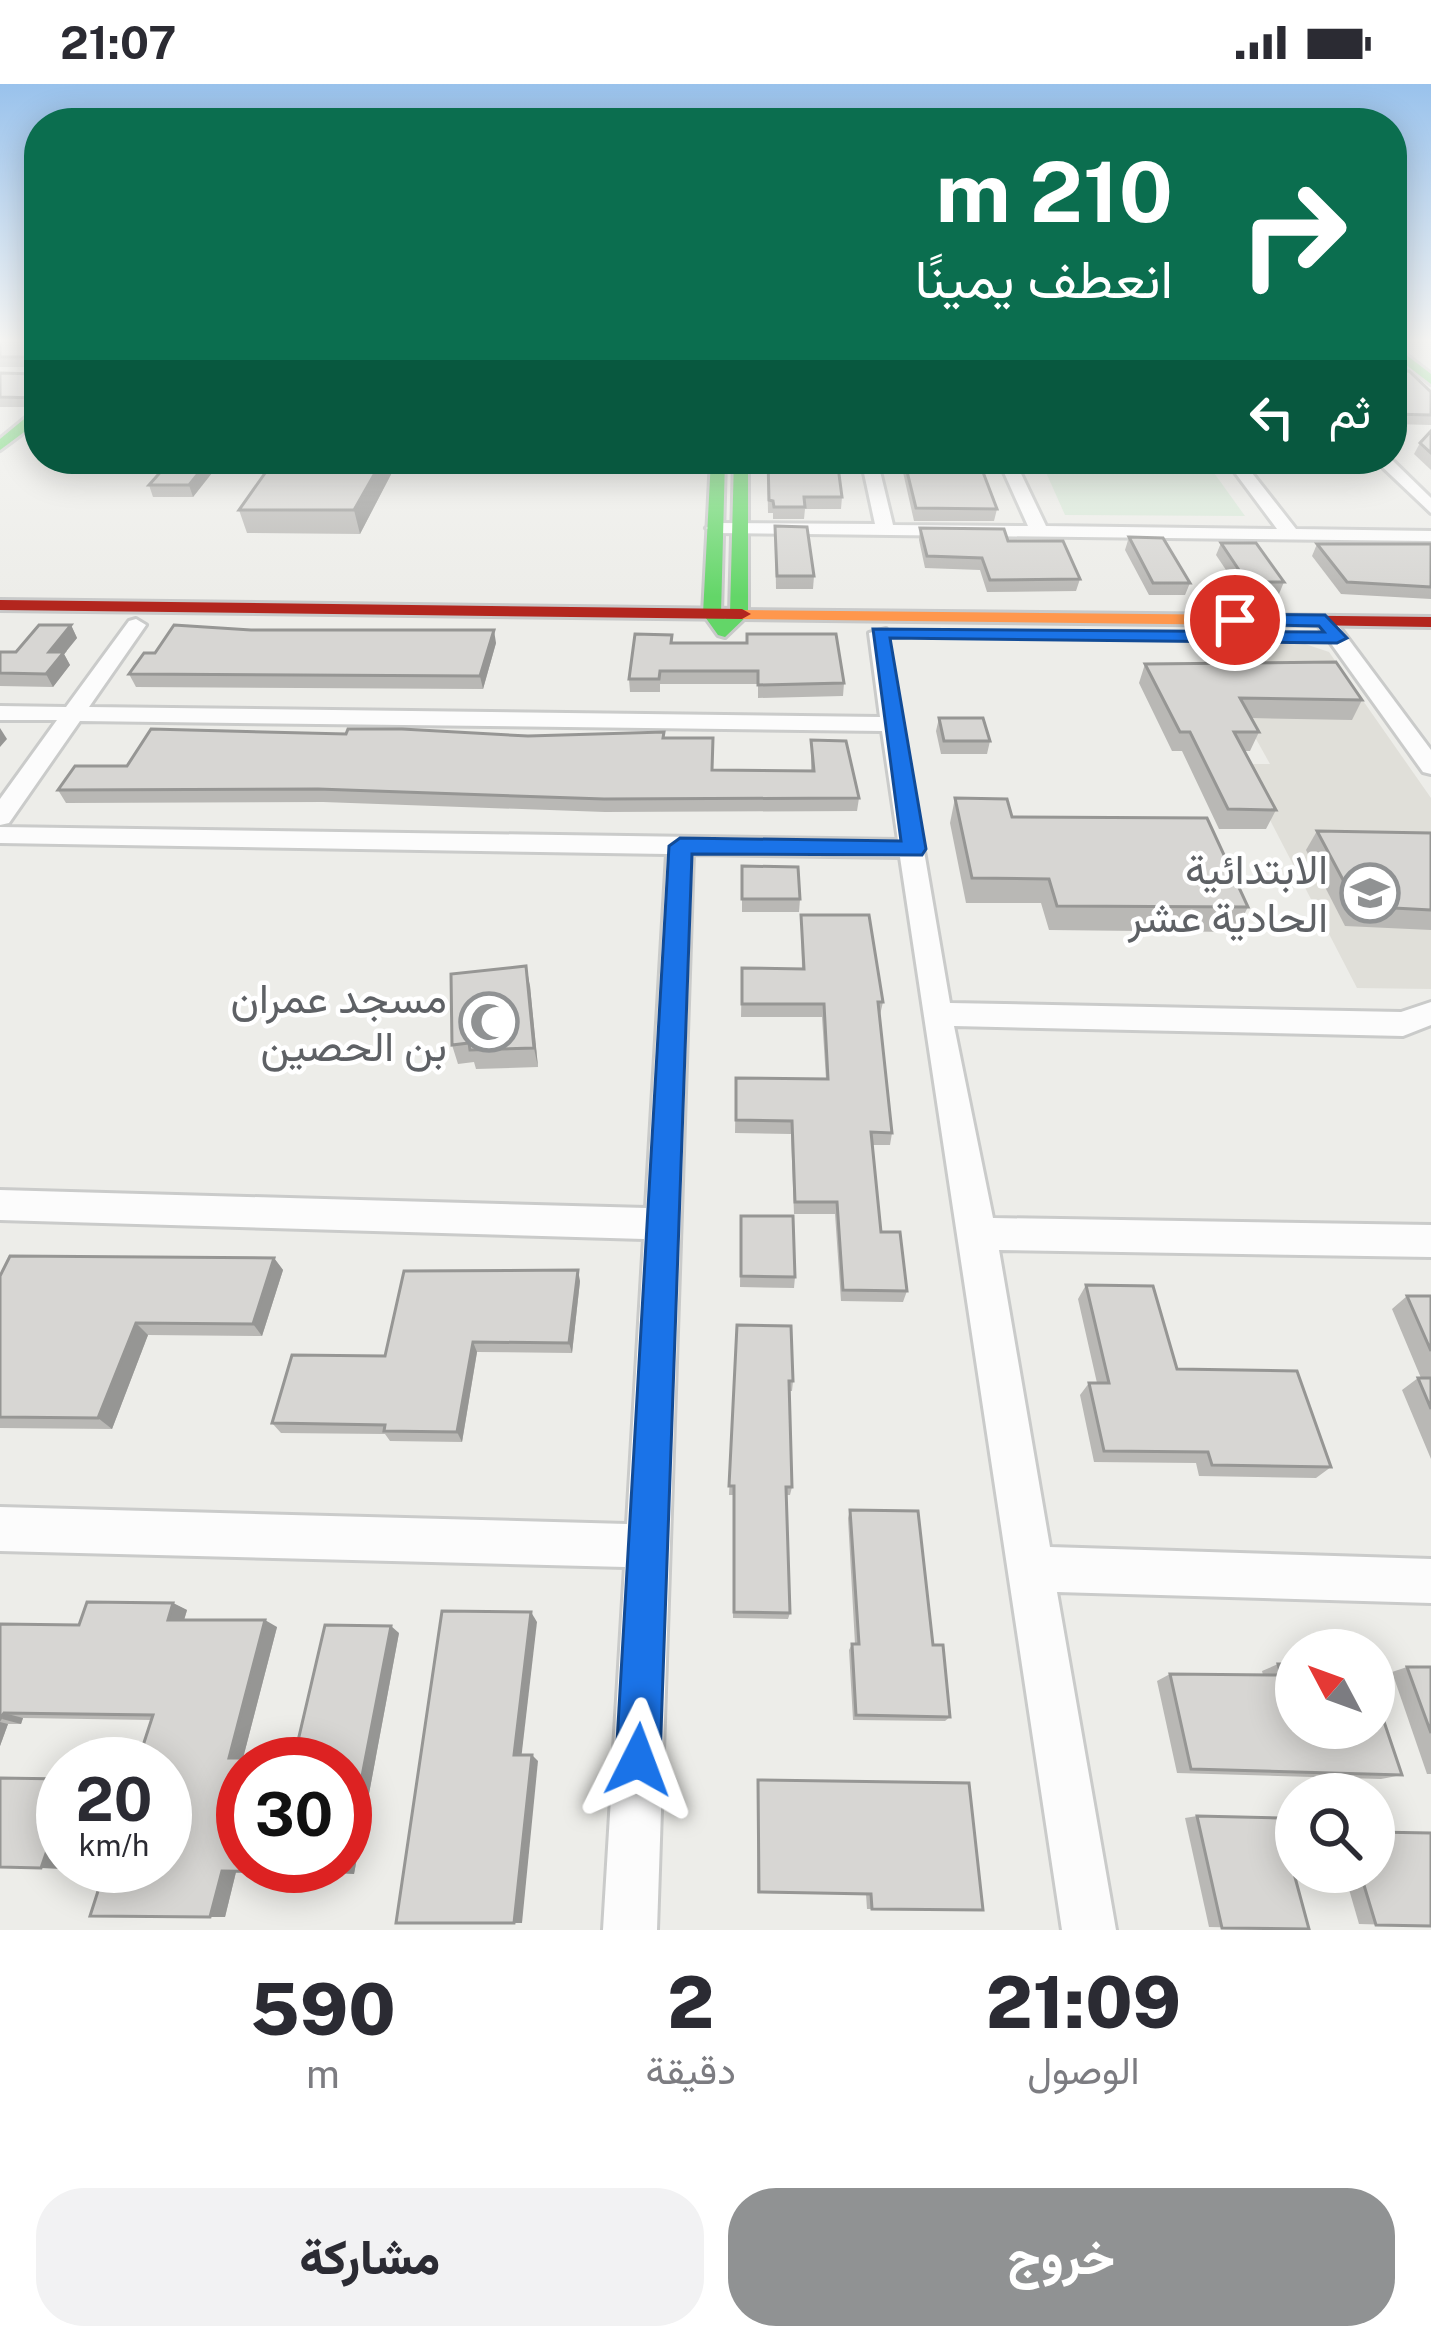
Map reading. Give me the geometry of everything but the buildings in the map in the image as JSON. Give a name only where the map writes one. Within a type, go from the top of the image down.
[{"type":"street","points":[[720,474],[728,528]]},
{"type":"street","points":[[725,620],[728,528],[739,474]]},
{"type":"street","points":[[872,474],[885,530]]},
{"type":"street","points":[[1013,474],[1040,532]]},
{"type":"street","points":[[1244,474],[1290,534]]},
{"type":"street","points":[[1397,474],[1431,508]]},
{"type":"street","points":[[728,528],[1431,536]]},
{"type":"street","points":[[0,605],[1331,629],[1431,638]]},
{"type":"street","points":[[0,624],[725,620],[879,633],[1331,629],[1431,622]]},
{"type":"street","points":[[0,817],[136,626]]},
{"type":"street","points":[[1331,629],[1431,767]]},
{"type":"street","points":[[879,633],[1088,1930]]},
{"type":"street","points":[[0,713],[894,724]]},
{"type":"street","points":[[0,836],[914,849]]},
{"type":"street","points":[[630,1930],[680,846]]},
{"type":"street","points":[[937,1014],[1403,1024],[1431,1013]]},
{"type":"street","points":[[0,1205],[663,1224]]},
{"type":"street","points":[[978,1234],[1431,1241]]},
{"type":"street","points":[[0,1528],[648,1546]]},
{"type":"street","points":[[1030,1569],[1431,1581]]},
{"type":"shaded area","name":"الابتدائية الحادية عشر","points":[[1203,644],[1305,644],[1329,652],[1431,798],[1431,989],[1357,988],[1241,764],[1270,764]]},
{"type":"green space","points":[[1047,474],[1215,474],[1245,516],[1065,515]]},
{"type":"traffic: fast","points":[[0,446],[24,426]]},
{"type":"traffic: fast","points":[[717,474],[712,614],[725,631],[739,615],[741,474]]},
{"type":"traffic: slow","points":[[742,614],[1251,620]]},
{"type":"traffic: jam","points":[[0,605],[742,614]]},
{"type":"traffic: jam","points":[[1251,620],[1431,622]]},
{"type":"place","name":"الابتدائية الحادية عشر","points":[[1370,893]]},
{"type":"place","name":"مسجد عمران بن الحصين","points":[[489,1022]]},
{"type":"route","points":[[638,1760],[680,846],[914,849],[879,633],[1337,638],[1325,621],[1235,620]]}]
